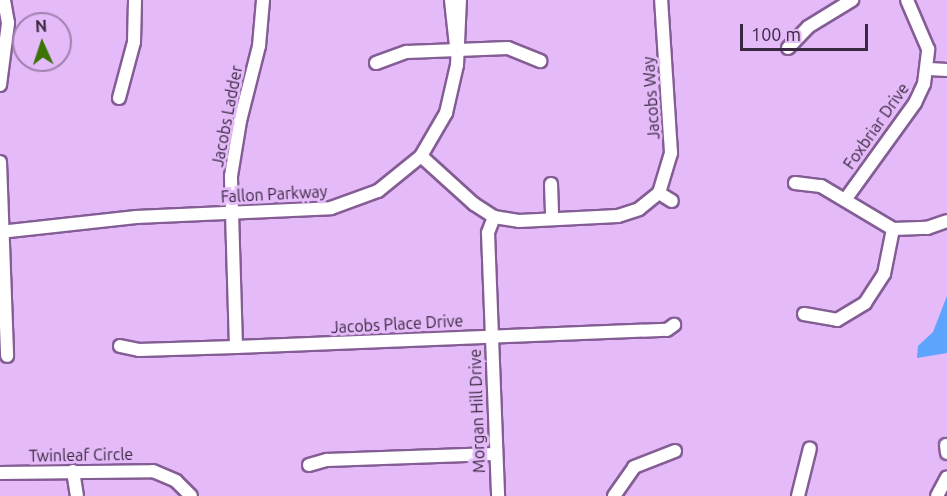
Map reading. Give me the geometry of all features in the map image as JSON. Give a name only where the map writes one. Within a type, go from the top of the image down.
[{"type":"street","points":[[0,84],[8,23],[4,0]]},
{"type":"street","points":[[119,98],[134,42],[135,0]]},
{"type":"street","name":"Jacobs Ladder","points":[[236,347],[231,213],[233,160],[259,46],[263,0]]},
{"type":"street","name":"Fallon Parkway","points":[[451,0],[457,50]]},
{"type":"street","name":"Fallon Parkway","points":[[1,231],[136,217],[306,211],[352,203],[378,191],[421,156],[446,113],[455,81],[460,0]]},
{"type":"street","name":"Jacobs Way","points":[[659,192],[671,153],[661,0]]},
{"type":"street","points":[[788,48],[808,27],[852,0]]},
{"type":"street","name":"Foxbriar Drive","points":[[845,200],[915,103],[928,69],[926,37],[907,0]]},
{"type":"street","points":[[376,63],[407,52],[508,48],[541,62]]},
{"type":"street","points":[[928,69],[947,70]]},
{"type":"street","points":[[421,156],[474,204],[494,217],[519,221],[618,216],[639,209],[659,192],[672,201]]},
{"type":"street","points":[[0,162],[7,356]]},
{"type":"street","points":[[795,183],[821,186],[893,229],[927,228],[947,221]]},
{"type":"street","points":[[551,184],[552,218]]},
{"type":"street","name":"Morgan Hill Drive","points":[[494,217],[488,232],[494,454],[498,496]]},
{"type":"street","points":[[804,314],[837,320],[865,303],[884,274],[893,229]]},
{"type":"street","name":"Jacobs Place Drive","points":[[120,346],[139,350],[236,347],[667,330],[674,325]]},
{"type":"street","points":[[798,496],[810,448]]},
{"type":"street","points":[[614,496],[634,467],[675,451]]},
{"type":"street","points":[[309,465],[327,460],[494,454]]},
{"type":"street","points":[[73,471],[77,496]]},
{"type":"street","name":"Twinleaf Circle","points":[[0,473],[153,471],[176,482],[191,496]]},
{"type":"street","points":[[937,496],[947,477]]},
{"type":"water","points":[[947,296],[947,353],[917,358],[918,346],[933,332]]}]
